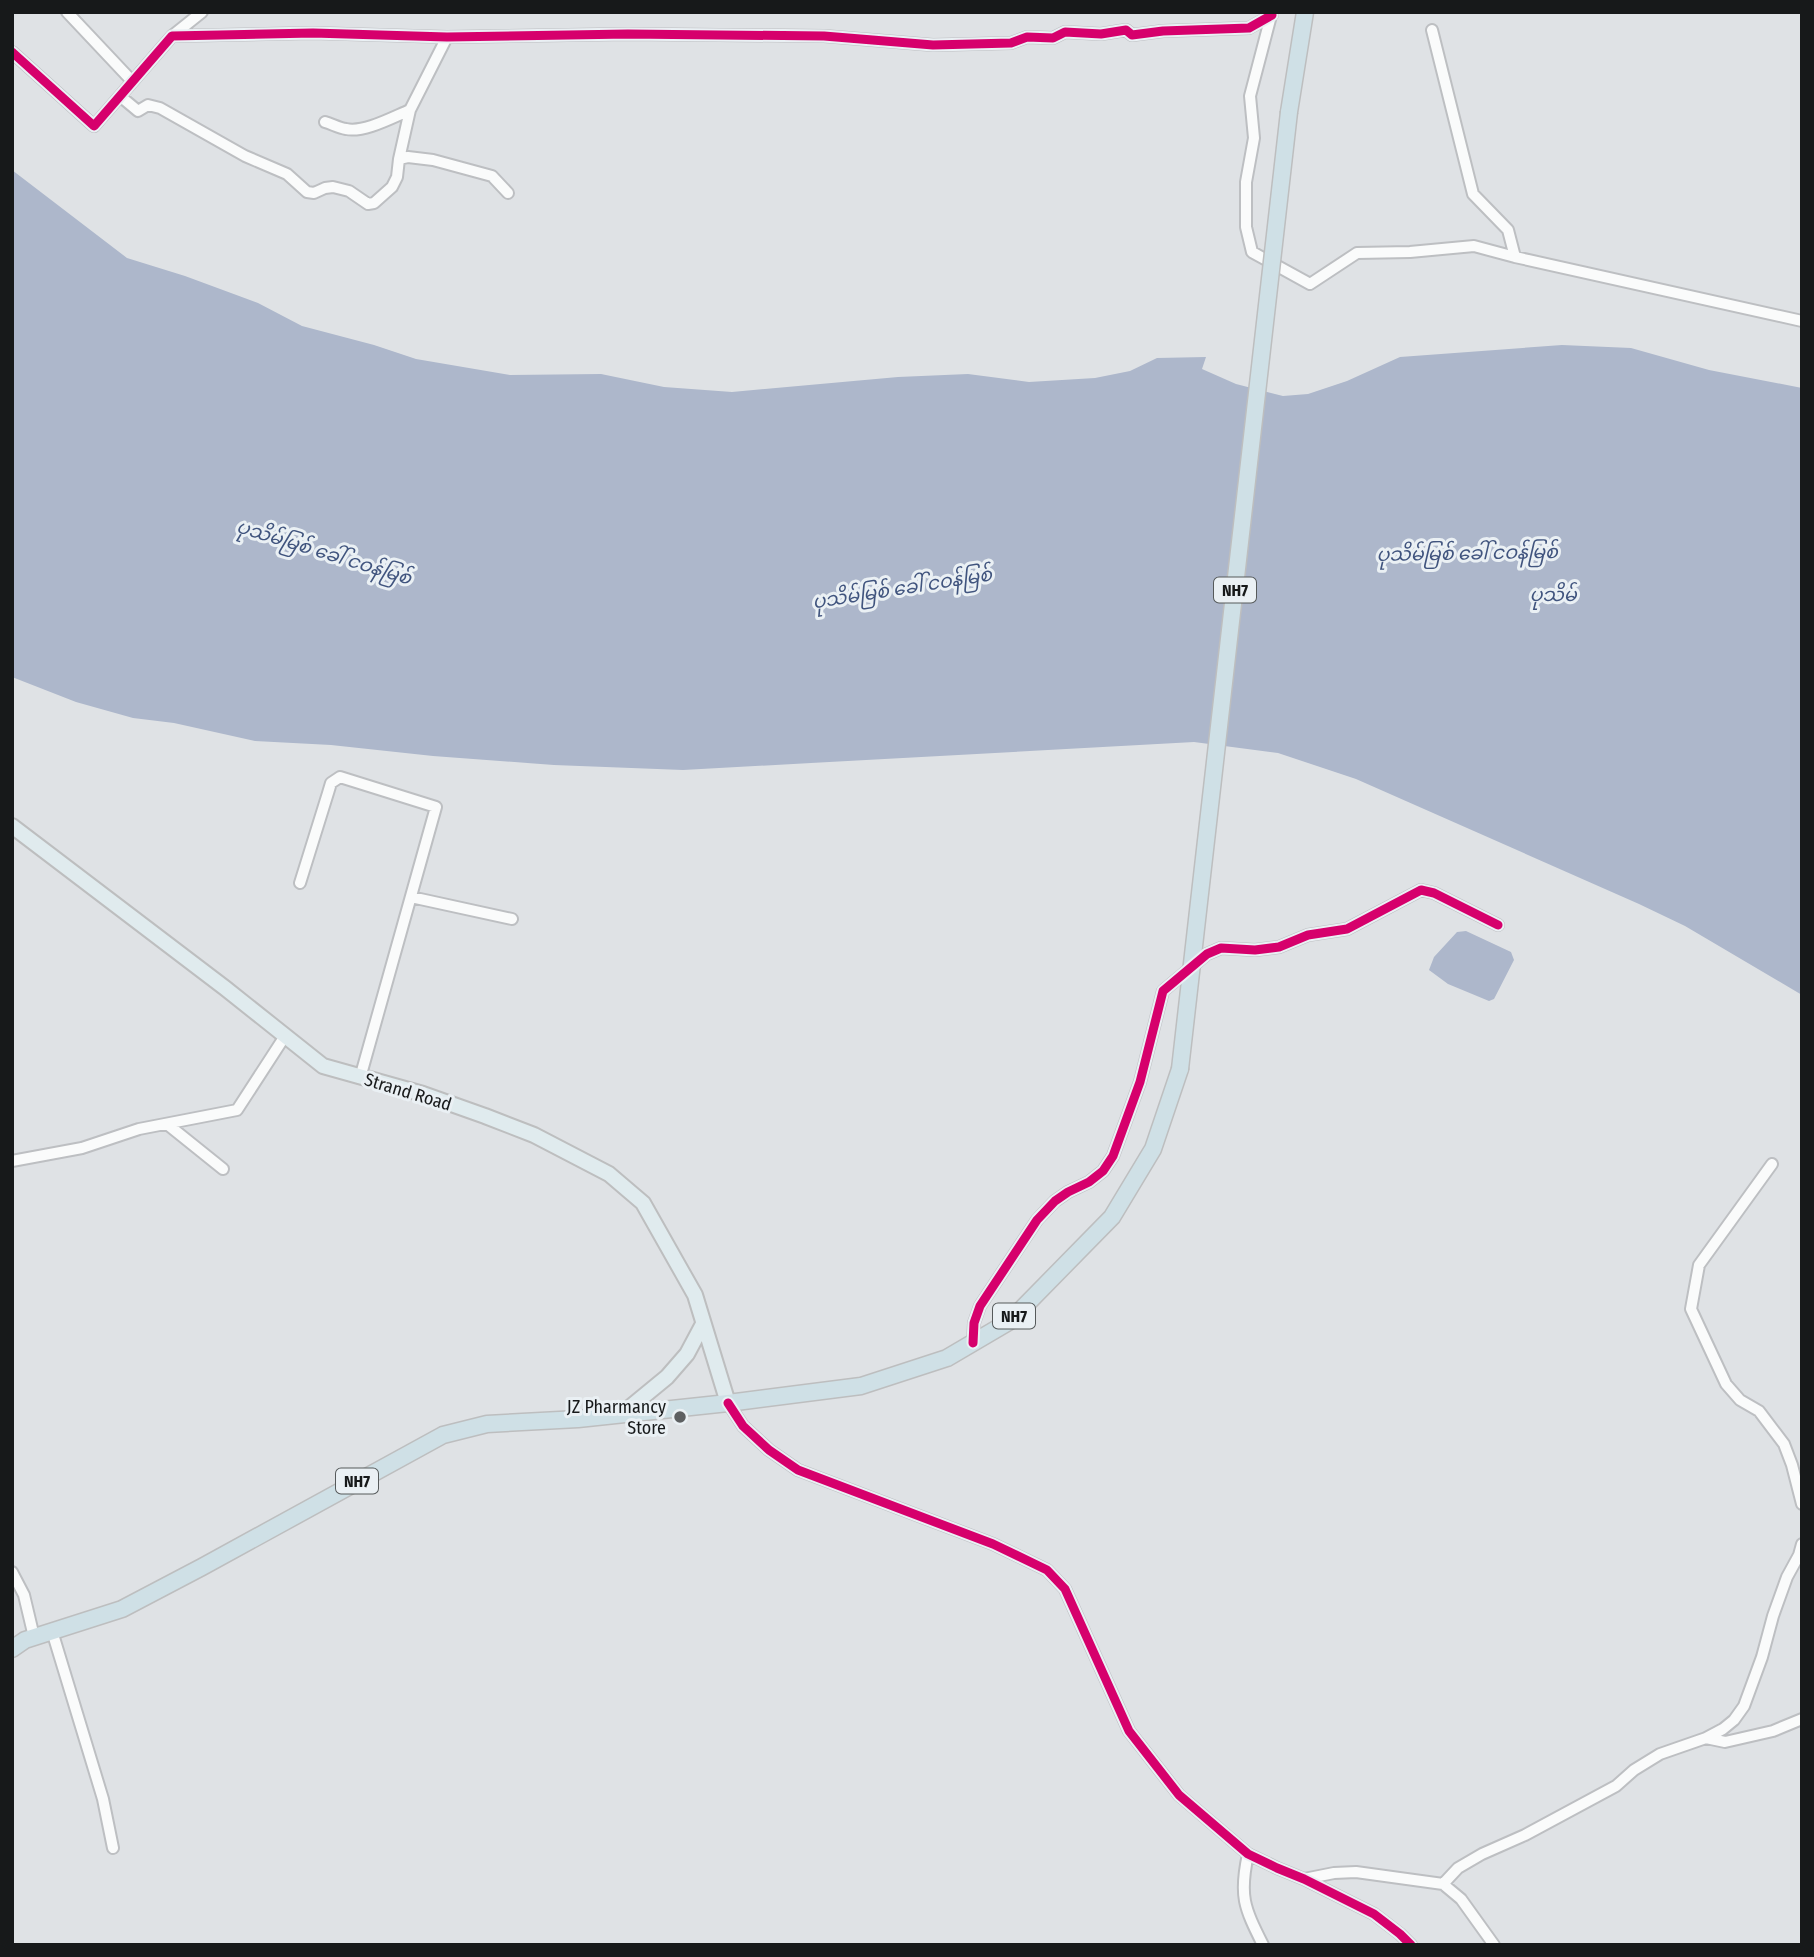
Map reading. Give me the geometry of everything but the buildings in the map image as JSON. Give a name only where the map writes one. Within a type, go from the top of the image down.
[{"type":"highway","name":"NH7","points":[[12,1649],[34,1637],[121,1609],[443,1435],[487,1424],[578,1419],[861,1385],[947,1358],[1010,1321],[1112,1217],[1153,1149],[1180,1069],[1289,112],[1305,12]]},
{"type":"main road","name":"Strand Road","points":[[12,826],[323,1066],[424,1094],[497,1121],[534,1135],[609,1174],[643,1203],[695,1295],[728,1403]]},
{"type":"main road","points":[[622,1414],[667,1377],[687,1354],[703,1324]]},
{"type":"street","points":[[67,12],[132,81]]},
{"type":"street","points":[[12,52],[94,125],[172,36],[202,12]]},
{"type":"street","points":[[172,36],[313,33],[447,37],[628,34],[824,36],[933,45],[1010,43],[1027,37],[1053,38],[1065,32],[1101,34],[1126,30],[1132,35],[1163,31],[1249,28],[1272,14]]},
{"type":"street","points":[[1272,14],[1250,96],[1254,138],[1246,182],[1246,227],[1252,252],[1310,284],[1357,253],[1410,252],[1474,246],[1802,321]]},
{"type":"street","points":[[1432,30],[1473,194],[1508,230],[1515,257]]},
{"type":"street","points":[[120,96],[138,111],[148,105],[160,108],[245,156],[287,174],[311,194],[333,187],[349,191],[368,204],[374,203],[392,187],[397,177],[410,110],[447,37]]},
{"type":"street","points":[[324,122],[359,130],[410,110]]},
{"type":"street","points":[[399,159],[408,157],[433,160],[492,176],[508,192]]},
{"type":"street","points":[[300,883],[331,783],[340,777],[436,807],[360,1078]]},
{"type":"street","points":[[973,1343],[974,1323],[980,1306],[1037,1220],[1055,1201],[1103,1171],[1113,1156],[1140,1082],[1163,991],[1207,954],[1221,948],[1255,950],[1279,947],[1308,935],[1347,929],[1421,890],[1434,893],[1498,925]]},
{"type":"street","points":[[411,897],[512,919]]},
{"type":"street","points":[[12,1161],[82,1148],[139,1129],[237,1110],[285,1036]]},
{"type":"street","points":[[167,1124],[223,1169]]},
{"type":"street","points":[[1772,1164],[1699,1265],[1691,1309],[1726,1384],[1740,1400],[1759,1411],[1784,1444],[1802,1504]]},
{"type":"street","points":[[728,1403],[743,1426],[769,1450],[798,1470],[993,1544],[1047,1570],[1065,1589],[1129,1731],[1180,1795],[1248,1854],[1304,1878],[1374,1914],[1411,1945]]},
{"type":"street","points":[[1443,1884],[1458,1868],[1482,1854],[1525,1835],[1616,1786],[1634,1770],[1660,1754],[1706,1738],[1734,1720],[1744,1706],[1762,1657],[1773,1616],[1802,1544]]},
{"type":"street","points":[[12,1572],[24,1595],[34,1637]]},
{"type":"street","points":[[52,1632],[103,1799],[113,1848]]},
{"type":"street","points":[[1706,1738],[1725,1742],[1773,1731],[1802,1719]]},
{"type":"street","points":[[1248,1854],[1243,1880],[1246,1911],[1263,1945]]},
{"type":"street","points":[[1304,1878],[1356,1872],[1386,1874],[1443,1884],[1461,1899],[1494,1945]]},
{"type":"water","name":"ပုသိမ်","points":[[12,170],[127,258],[258,303],[302,326],[416,359],[510,375],[601,374],[664,387],[732,392],[898,377],[968,374],[1029,382],[1095,378],[1130,371],[1157,358],[1206,357],[1202,369],[1236,384],[1283,396],[1308,394],[1347,381],[1400,357],[1562,345],[1631,348],[1709,370],[1802,388],[1802,995],[1685,926],[1639,904],[1356,779],[1278,753],[1194,742],[683,770],[554,765],[255,741],[174,723],[133,718],[76,702],[12,677]]},
{"type":"water","points":[[1466,931],[1511,952],[1514,960],[1494,999],[1489,1001],[1448,984],[1429,970],[1434,957],[1457,932]]},
{"type":"cycle path","points":[[12,52],[94,126],[172,36],[313,33],[447,37],[628,34],[824,36],[933,45],[1011,43],[1027,37],[1053,38],[1065,32],[1101,34],[1126,30],[1132,35],[1163,31],[1249,28],[1272,15]]},
{"type":"cycle path","points":[[973,1343],[974,1323],[980,1306],[1037,1220],[1055,1201],[1103,1171],[1113,1156],[1140,1082],[1163,991],[1207,954],[1221,948],[1255,950],[1279,947],[1308,935],[1347,929],[1421,890],[1434,893],[1498,925]]},
{"type":"cycle path","points":[[728,1403],[743,1426],[769,1450],[798,1470],[993,1544],[1047,1570],[1065,1589],[1129,1731],[1179,1795],[1248,1854],[1374,1914],[1411,1945]]},
{"type":"place","name":"JZ Pharmancy Store","points":[[680,1417]]},
{"type":"water label","name":"ပုသိမ်မြစ် ခေါ် ငဝန်မြစ်","points":[[324,552]]},
{"type":"water label","name":"ပုသိမ်မြစ် ခေါ် ငဝန်မြစ်","points":[[1467,553]]},
{"type":"water label","name":"ပုသိမ်မြစ် ခေါ် ငဝန်မြစ်","points":[[902,588]]}]
